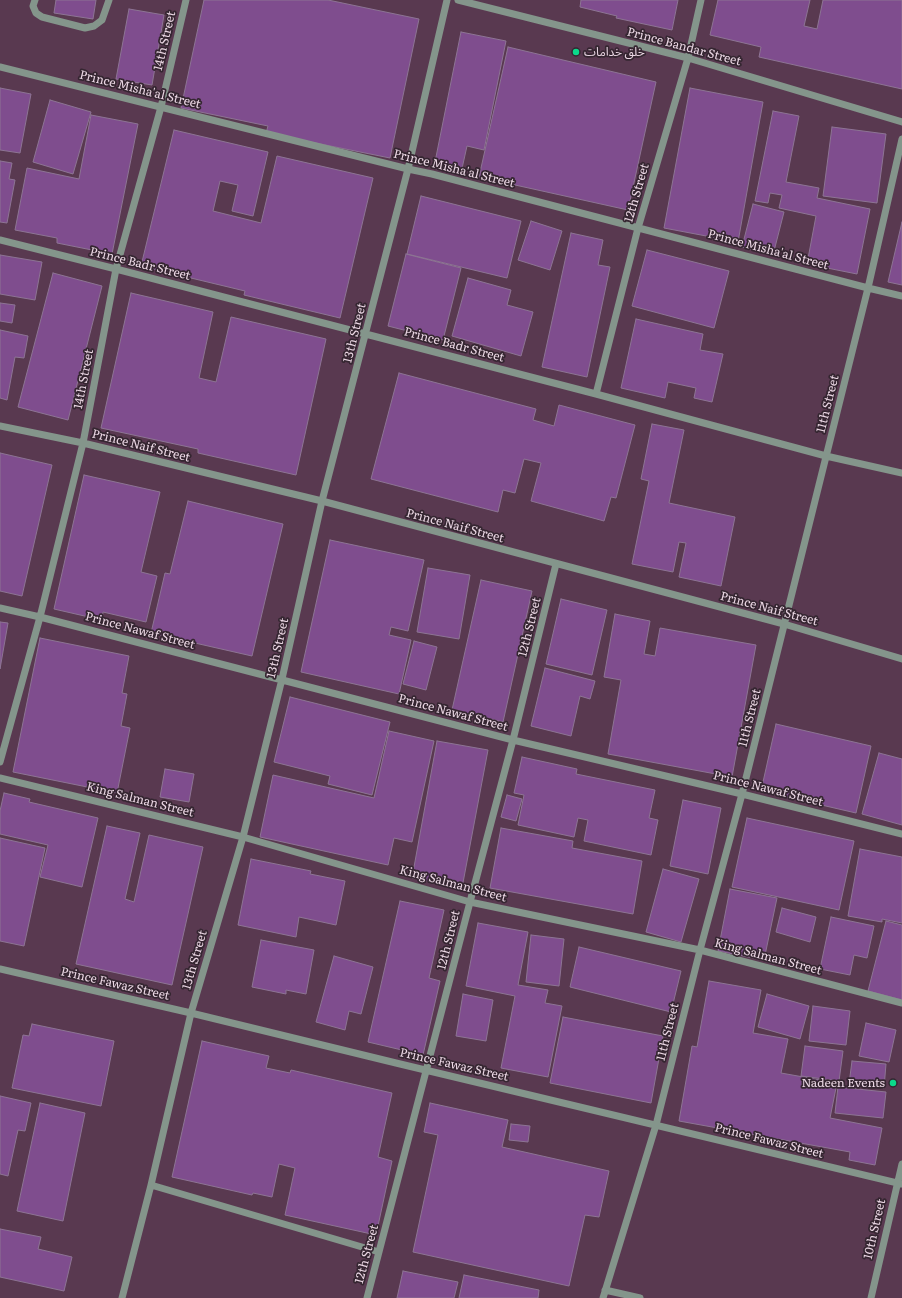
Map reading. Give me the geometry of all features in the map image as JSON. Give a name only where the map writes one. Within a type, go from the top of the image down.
[{"type":"street","points":[[35,0],[34,6],[36,13],[42,17],[85,28],[94,26],[102,20],[109,0]]},
{"type":"street","name":"14th Street","points":[[0,762],[40,617],[83,443],[116,269],[161,107],[186,0]]},
{"type":"street","name":"13th Street","points":[[122,1298],[151,1185],[191,1013],[243,837],[282,680],[322,501],[408,169],[447,0]]},
{"type":"street","name":"Prince Bandar Street","points":[[458,0],[688,58],[902,122]]},
{"type":"street","name":"12th Street","points":[[596,394],[638,228],[688,58],[701,0]]},
{"type":"street","name":"Prince Misha'al Street","points":[[0,67],[432,174],[902,296]]},
{"type":"street","name":"11th Street","points":[[603,1298],[656,1124],[700,950],[742,794],[868,288],[902,139]]},
{"type":"street","name":"Prince Badr Street","points":[[0,240],[596,394],[826,456],[902,473]]},
{"type":"street","name":"Prince Naif Street","points":[[0,426],[83,443],[322,501],[784,624],[902,659]]},
{"type":"street","name":"12th Street","points":[[367,1298],[513,740],[556,564]]},
{"type":"street","name":"Prince Nawaf Street","points":[[0,608],[40,617],[513,740],[742,794],[902,834]]},
{"type":"street","name":"King Salman Street","points":[[0,778],[243,837],[470,902],[700,950],[902,1003]]},
{"type":"street","name":"Prince Fawaz Street","points":[[0,969],[656,1124],[900,1184]]},
{"type":"street","name":"10th Street","points":[[871,1298],[900,1184],[902,1164]]},
{"type":"street","points":[[151,1185],[379,1252]]},
{"type":"street","points":[[605,1290],[640,1298]]},
{"type":"building","points":[[56,0],[96,0],[93,19],[54,13]]},
{"type":"building","points":[[204,0],[328,0],[419,19],[390,158],[266,133],[268,126],[181,108]]},
{"type":"building","points":[[581,0],[678,0],[672,30],[616,18],[617,16],[580,7]]},
{"type":"building","points":[[718,0],[810,0],[804,26],[817,29],[823,0],[902,0],[902,89],[759,57],[761,47],[710,35]]},
{"type":"building","points":[[129,9],[164,15],[152,85],[116,79]]},
{"type":"building","points":[[461,32],[506,41],[484,150],[467,146],[461,173],[434,167]]},
{"type":"building","points":[[508,47],[656,82],[628,210],[479,177]]},
{"type":"building","points":[[0,88],[31,94],[20,153],[0,150]]},
{"type":"building","points":[[690,88],[763,102],[738,242],[664,228]]},
{"type":"building","points":[[50,100],[91,112],[73,174],[33,162]]},
{"type":"building","points":[[773,111],[799,116],[786,182],[819,188],[817,198],[870,209],[857,274],[807,264],[816,216],[779,208],[782,195],[770,193],[768,203],[755,201]]},
{"type":"building","points":[[91,115],[138,124],[112,254],[57,243],[57,238],[15,230],[27,168],[79,179]]},
{"type":"building","points":[[832,127],[886,134],[877,203],[823,196]]},
{"type":"building","points":[[174,130],[268,152],[253,216],[232,211],[238,185],[220,181],[213,211],[261,223],[277,156],[373,178],[340,318],[244,295],[245,291],[141,266]]},
{"type":"building","points":[[0,161],[12,163],[9,179],[15,180],[7,223],[0,222]]},
{"type":"building","points":[[421,196],[521,221],[507,278],[407,254]]},
{"type":"building","points":[[753,204],[784,212],[773,255],[742,247]]},
{"type":"building","points":[[531,221],[562,231],[550,270],[518,260]]},
{"type":"building","points":[[902,222],[902,285],[888,282]]},
{"type":"building","points":[[571,233],[603,240],[598,265],[610,267],[587,377],[542,367]]},
{"type":"building","points":[[647,250],[729,271],[714,328],[632,306]]},
{"type":"building","points":[[406,254],[461,268],[443,340],[388,326]]},
{"type":"building","points":[[0,255],[42,262],[35,300],[0,294]]},
{"type":"building","points":[[53,273],[102,286],[68,420],[18,407]]},
{"type":"building","points":[[468,278],[511,290],[507,305],[533,312],[521,356],[452,336]]},
{"type":"building","points":[[131,293],[213,312],[199,378],[216,382],[231,317],[326,339],[296,475],[198,453],[198,449],[101,428]]},
{"type":"building","points":[[0,303],[15,305],[12,323],[0,321]]},
{"type":"building","points":[[636,319],[703,334],[700,350],[723,354],[712,402],[694,398],[696,388],[668,382],[665,398],[621,388]]},
{"type":"building","points":[[0,330],[28,336],[24,358],[15,357],[7,400],[0,398]]},
{"type":"building","points":[[399,373],[536,409],[533,420],[554,426],[559,405],[635,425],[616,498],[611,497],[604,521],[531,501],[541,463],[524,459],[515,493],[503,490],[498,512],[371,479]]},
{"type":"building","points":[[652,424],[684,430],[669,503],[735,517],[721,586],[679,577],[686,543],[679,542],[673,572],[632,564],[649,481],[641,479]]},
{"type":"building","points":[[0,453],[52,465],[22,596],[0,591]]},
{"type":"building","points":[[84,475],[160,492],[141,572],[157,576],[146,622],[103,612],[102,620],[54,609]]},
{"type":"building","points":[[188,501],[283,524],[252,656],[151,633],[165,573],[170,574]]},
{"type":"building","points":[[330,540],[424,560],[408,631],[391,627],[389,635],[411,640],[399,694],[301,672]]},
{"type":"building","points":[[428,568],[470,575],[459,639],[417,632]]},
{"type":"building","points":[[481,580],[532,591],[503,722],[452,710]]},
{"type":"building","points":[[561,599],[607,610],[592,675],[546,664]]},
{"type":"building","points":[[615,614],[650,621],[644,654],[655,656],[660,628],[756,645],[732,777],[608,754],[621,680],[604,677]]},
{"type":"building","points":[[0,622],[8,623],[0,669]]},
{"type":"building","points":[[40,638],[129,656],[122,693],[127,694],[121,726],[130,728],[117,793],[13,772]]},
{"type":"building","points":[[414,641],[437,647],[426,690],[403,684]]},
{"type":"building","points":[[545,668],[595,681],[590,699],[580,696],[571,736],[531,726]]},
{"type":"building","points":[[290,697],[390,722],[372,795],[328,784],[330,776],[274,762]]},
{"type":"building","points":[[776,724],[871,746],[856,813],[761,791]]},
{"type":"building","points":[[389,731],[434,741],[412,842],[394,838],[388,865],[260,837],[273,775],[374,798]]},
{"type":"building","points":[[437,741],[488,750],[462,888],[412,878]]},
{"type":"building","points":[[879,753],[902,759],[902,825],[862,814]]},
{"type":"building","points":[[522,757],[577,769],[576,774],[655,790],[649,818],[658,820],[651,855],[584,841],[588,820],[578,818],[574,837],[518,825],[524,795],[514,793]]},
{"type":"building","points":[[165,769],[194,774],[189,802],[160,797]]},
{"type":"building","points":[[4,793],[30,799],[29,802],[98,818],[82,887],[40,877],[48,845],[0,834],[0,811]]},
{"type":"building","points":[[507,795],[522,799],[516,821],[501,817]]},
{"type":"building","points":[[683,800],[721,808],[708,874],[670,866]]},
{"type":"building","points":[[747,818],[854,841],[839,910],[732,887]]},
{"type":"building","points":[[107,826],[140,833],[125,899],[134,902],[149,835],[203,847],[172,985],[76,964]]},
{"type":"building","points":[[501,828],[573,841],[572,848],[642,861],[633,914],[490,888]]},
{"type":"building","points":[[0,838],[45,848],[24,946],[0,941]]},
{"type":"building","points":[[860,849],[902,857],[902,923],[882,919],[882,922],[848,916]]},
{"type":"building","points":[[251,859],[311,871],[310,874],[345,881],[336,925],[299,917],[296,937],[238,925]]},
{"type":"building","points":[[663,869],[699,879],[681,942],[646,932]]},
{"type":"building","points":[[730,889],[777,898],[764,960],[718,951]]},
{"type":"building","points":[[400,901],[444,910],[429,978],[440,981],[423,1055],[368,1042]]},
{"type":"building","points":[[782,908],[816,917],[810,942],[776,932]]},
{"type":"building","points":[[831,917],[874,926],[867,958],[854,955],[850,975],[820,969]]},
{"type":"building","points":[[886,921],[902,925],[902,1000],[868,991]]},
{"type":"building","points":[[478,923],[528,932],[518,985],[548,990],[545,1003],[562,1006],[548,1077],[501,1068],[515,996],[466,986]]},
{"type":"building","points":[[531,935],[564,939],[559,986],[526,982]]},
{"type":"building","points":[[261,940],[314,950],[306,994],[286,990],[286,994],[252,987]]},
{"type":"building","points":[[579,947],[681,971],[671,1012],[570,987]]},
{"type":"building","points":[[334,956],[373,967],[361,1014],[349,1011],[345,1030],[316,1022]]},
{"type":"building","points":[[709,981],[761,990],[753,1033],[788,1039],[781,1073],[837,1083],[830,1118],[882,1128],[875,1165],[849,1160],[850,1152],[679,1121],[692,1046],[697,1047]]},
{"type":"building","points":[[463,994],[493,1000],[486,1041],[456,1036]]},
{"type":"building","points":[[767,994],[809,1006],[800,1039],[758,1027]]},
{"type":"building","points":[[813,1006],[850,1011],[846,1045],[809,1041]]},
{"type":"building","points":[[563,1017],[663,1036],[651,1103],[550,1083]]},
{"type":"building","points":[[866,1023],[896,1030],[889,1062],[859,1056]]},
{"type":"building","points":[[32,1024],[114,1041],[101,1106],[12,1088],[23,1035],[29,1036]]},
{"type":"building","points":[[202,1041],[269,1056],[266,1068],[290,1073],[291,1070],[392,1093],[378,1157],[392,1161],[376,1235],[285,1215],[295,1168],[279,1164],[272,1197],[253,1193],[252,1195],[172,1177]]},
{"type":"building","points":[[805,1046],[843,1051],[839,1081],[801,1076]]},
{"type":"building","points":[[852,1061],[886,1064],[884,1088],[849,1084]]},
{"type":"building","points":[[838,1087],[886,1092],[883,1118],[835,1113]]},
{"type":"building","points":[[0,1096],[31,1103],[25,1131],[18,1130],[8,1176],[0,1174]]},
{"type":"building","points":[[40,1103],[85,1113],[63,1221],[17,1211]]},
{"type":"building","points":[[430,1103],[508,1120],[502,1147],[609,1171],[599,1217],[585,1215],[569,1286],[413,1252],[438,1135],[424,1132]]},
{"type":"building","points":[[511,1124],[530,1126],[528,1142],[509,1140]]},
{"type":"building","points":[[0,1229],[41,1237],[38,1249],[72,1257],[64,1291],[0,1277]]},
{"type":"building","points":[[403,1271],[458,1282],[454,1298],[397,1298]]},
{"type":"building","points":[[464,1275],[539,1290],[538,1298],[459,1298]]},
{"type":"place","name":"خلق خدامات","points":[[576,52]]},
{"type":"place","name":"Nadeen Events","points":[[893,1083]]}]
